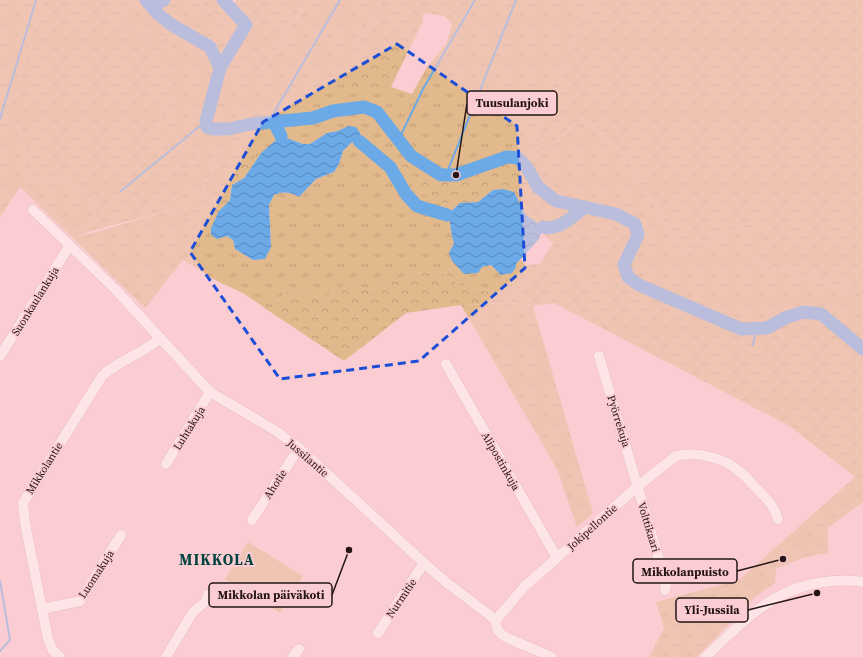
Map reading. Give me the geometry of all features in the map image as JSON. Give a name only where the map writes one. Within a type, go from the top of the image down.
[{"type":"street","name":"Jussilantie","points":[[33,210],[115,289],[210,392],[276,430],[299,448],[424,564],[496,620],[495,625],[499,633],[552,657]]},
{"type":"street","name":"Suonkaulankuja","points":[[0,356],[70,245]]},
{"type":"street","name":"Mikkolantie","points":[[60,657],[52,649],[48,638],[23,503],[102,376],[109,370],[152,346],[160,338]]},
{"type":"street","name":"Pyörrekuja","points":[[599,356],[638,486]]},
{"type":"street","name":"Alipostinkuja","points":[[446,364],[557,558]]},
{"type":"street","name":"Luhtakuja","points":[[166,464],[210,392]]},
{"type":"street","name":"Ahotie","points":[[252,520],[299,448]]},
{"type":"street","name":"Jokipellontie","points":[[496,620],[524,587],[638,486],[676,456],[700,455],[725,462],[740,472],[773,506],[778,519]]},
{"type":"street","name":"Volttikaari","points":[[638,486],[639,495],[666,583],[665,590]]},
{"type":"street","name":"Luomakuja","points":[[42,609],[80,601],[121,535]]},
{"type":"street","name":"Nurmitie","points":[[378,633],[424,564]]},
{"type":"street","points":[[705,657],[765,604],[794,589],[829,581],[854,580],[863,582]]},
{"type":"street","points":[[166,657],[193,612],[205,602],[208,595]]},
{"type":"highlighted area","points":[[397,44],[517,126],[525,268],[419,361],[280,379],[190,252],[263,122]]},
{"type":"green space","points":[[0,0],[44,0],[6,119],[15,121],[26,149],[24,181],[59,175],[89,195],[96,214],[87,232],[78,237],[178,208],[170,157],[158,128],[163,112],[174,97],[151,43],[120,21],[130,0],[197,0],[204,7],[241,32],[221,64],[260,73],[304,7],[301,0],[382,0],[354,48],[389,91],[391,87],[412,94],[427,67],[447,43],[452,24],[444,16],[470,12],[476,0],[591,0],[530,153],[537,156],[582,118],[625,154],[682,253],[744,225],[765,225],[759,262],[863,294],[863,353],[828,325],[764,356],[741,345],[746,335],[626,284],[578,280],[577,267],[570,238],[547,270],[511,297],[458,285],[447,274],[420,272],[370,290],[346,284],[322,299],[289,289],[269,311],[243,293],[217,281],[183,260],[145,308],[20,187],[0,217]],"holes":[[[348,126],[352,142],[343,151],[339,164],[334,172],[316,179],[299,197],[287,193],[274,195],[269,205],[271,247],[265,259],[253,260],[235,249],[233,240],[227,236],[211,235],[211,228],[187,228],[202,196],[204,179],[210,178],[215,157],[267,129],[251,141],[256,161],[262,152],[293,140],[303,144],[310,144],[327,133],[338,131]],[[406,155],[412,162],[446,180],[511,160],[521,164],[536,195],[545,199],[553,211],[539,224],[543,227],[541,232],[553,243],[540,264],[526,265],[520,259],[516,264],[495,269],[491,265],[482,267],[449,253],[454,243],[450,221],[447,215],[460,203],[443,203]]]},
{"type":"green space","points":[[44,0],[130,0],[120,21],[151,43],[162,35],[175,43],[157,59],[181,72],[174,97],[163,112],[158,128],[172,137],[170,157],[195,153],[193,170],[175,176],[178,208],[87,232],[96,214],[89,195],[59,175],[24,181],[26,149],[15,121],[5,119]]},
{"type":"green space","points":[[197,0],[230,0],[234,7],[236,0],[301,0],[304,6],[260,73],[247,84],[228,75],[221,63],[241,32],[204,7]]},
{"type":"green space","points":[[382,0],[476,0],[470,12],[444,16],[423,13],[423,21],[389,91],[336,84],[354,48]]},
{"type":"green space","points":[[591,0],[863,0],[863,294],[759,262],[764,225],[744,225],[682,253],[625,154],[582,118],[537,156],[530,153]]},
{"type":"green space","points":[[268,128],[251,141],[256,161],[244,178],[232,185],[230,200],[219,212],[211,228],[187,228],[183,218],[194,210],[194,199],[202,196],[204,179],[210,178],[215,157],[229,149],[223,144],[219,132]]},
{"type":"green space","points":[[406,154],[412,162],[446,180],[511,160],[517,161],[521,164],[536,195],[545,199],[553,211],[539,224],[526,215],[520,205],[493,190],[478,202],[443,203],[414,191],[400,161]]},
{"type":"green space","points":[[606,216],[630,223],[634,236],[619,265],[577,267],[579,280],[626,284],[746,335],[741,345],[764,356],[768,331],[796,316],[810,315],[828,325],[863,353],[863,467],[855,477],[791,427],[554,303],[533,306],[509,303],[461,305],[406,313],[344,361],[269,311],[289,289],[322,299],[346,284],[370,290],[420,272],[447,274],[458,285],[511,297],[547,270],[570,238],[589,221]]},
{"type":"green space","points":[[509,303],[533,306],[593,513],[577,527],[557,469],[461,305]]},
{"type":"green space","points":[[863,467],[863,502],[828,528],[828,553],[795,561],[776,569],[775,583],[755,597],[697,657],[649,657],[664,628],[656,602],[739,580],[855,477]]},
{"type":"green space","points":[[248,542],[303,576],[280,613],[225,579]]},
{"type":"water","points":[[348,126],[356,127],[360,133],[359,141],[352,142],[343,151],[339,164],[334,172],[316,179],[299,197],[287,193],[274,195],[269,205],[271,247],[265,259],[253,260],[235,249],[233,240],[227,236],[217,239],[211,235],[211,228],[219,211],[230,200],[232,185],[244,178],[262,152],[281,136],[303,144],[310,144],[327,133],[338,131]]},
{"type":"water","points":[[503,189],[514,192],[526,215],[543,227],[539,239],[516,264],[516,267],[512,273],[501,275],[491,265],[482,267],[478,273],[464,274],[452,261],[449,253],[454,243],[450,221],[447,215],[460,203],[478,202],[493,190]]},
{"type":"waterway","points":[[0,119],[36,0]]},
{"type":"waterway","points":[[146,0],[158,14],[172,25],[210,47],[220,68],[206,121],[207,127],[213,129],[228,129],[252,124],[313,118],[333,111],[364,107],[377,112],[411,156],[441,175],[456,175],[507,157],[518,158],[526,166],[538,187],[556,201],[616,214],[635,224],[638,235],[624,265],[628,277],[639,285],[741,329],[767,328],[787,317],[804,312],[821,314],[863,349]]},
{"type":"waterway","points":[[151,6],[164,0]]},
{"type":"waterway","points":[[220,68],[246,25],[223,0]]},
{"type":"waterway","points":[[268,123],[340,0]]},
{"type":"waterway","points":[[399,139],[423,89],[475,0]]},
{"type":"waterway","points":[[446,175],[516,0]]},
{"type":"waterway","points":[[121,191],[206,121]]},
{"type":"waterway","points":[[274,122],[281,136]]},
{"type":"waterway","points":[[359,141],[390,167],[406,194],[417,206],[447,215]]},
{"type":"waterway","points":[[543,227],[549,228],[560,225],[585,207]]},
{"type":"waterway","points":[[753,345],[756,328]]},
{"type":"waterway","points":[[0,581],[10,640],[0,651]]},
{"type":"place","name":"Tuusulanjoki","points":[[456,175]]},
{"type":"place","name":"Mikkolan päiväkoti","points":[[349,550]]},
{"type":"place","name":"Mikkolanpuisto","points":[[783,559]]},
{"type":"place","name":"Yli-Jussila","points":[[817,593]]},
{"type":"district","name":"MIKKOLA","points":[[217,560]]}]
